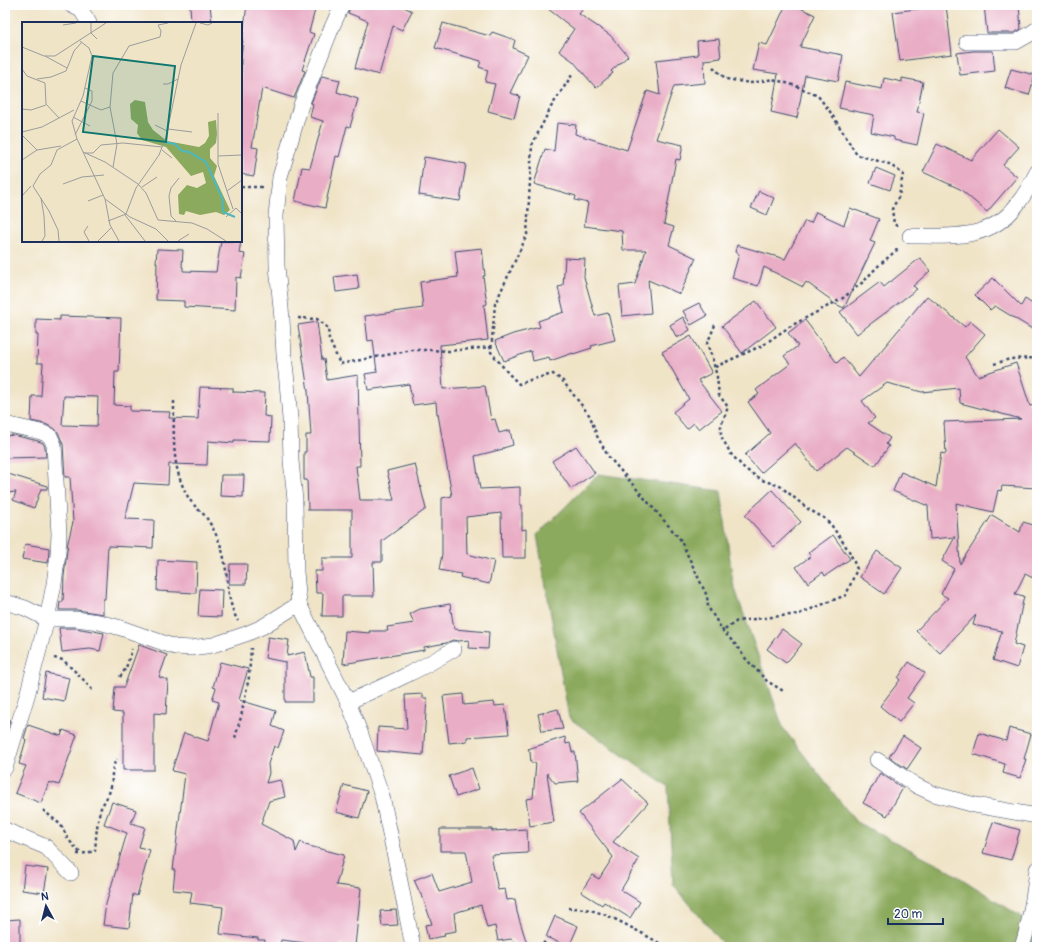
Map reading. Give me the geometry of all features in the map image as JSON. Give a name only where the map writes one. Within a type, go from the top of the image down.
[{"type":"street","points":[[71,5],[81,10],[88,22]]},
{"type":"street","points":[[342,5],[301,105],[280,177],[276,216],[277,266],[290,419],[291,461],[295,500],[295,545],[299,604],[348,702],[382,796],[413,947]]},
{"type":"street","points":[[967,42],[1016,42],[1037,29]]},
{"type":"street","points":[[910,236],[956,236],[980,232],[1002,221],[1016,207],[1037,172]]},
{"type":"street","points":[[5,424],[41,432],[50,436],[54,446],[59,534],[54,584],[47,618],[27,696],[5,768]]},
{"type":"street","points":[[5,602],[25,608],[47,618],[76,619],[99,622],[175,647],[191,648],[213,645],[246,634],[262,627],[299,604]]},
{"type":"street","points":[[348,702],[397,680],[454,649]]},
{"type":"street","points":[[877,760],[917,786],[934,794],[975,805],[1037,816]]},
{"type":"street","points":[[5,830],[46,847],[71,872]]},
{"type":"street","points":[[1022,947],[1034,895],[1037,869]]},
{"type":"path","points":[[713,67],[726,79],[751,83],[773,79],[796,86],[818,96],[831,113],[857,155],[889,164],[903,174],[899,196],[892,209],[894,224],[910,236],[843,298],[789,327],[763,345],[715,367]]},
{"type":"path","points":[[572,75],[551,107],[532,145],[526,235],[494,304],[491,352],[519,384],[553,374],[562,380],[590,416],[597,436],[608,456],[680,539],[707,596],[708,607],[723,631],[746,659],[767,681],[785,692]]},
{"type":"path","points":[[282,319],[317,319],[328,328],[329,339],[340,364],[412,350],[449,351],[491,347]]},
{"type":"path","points":[[715,325],[707,344],[715,367],[719,395],[728,407],[721,426],[721,436],[731,454],[745,469],[762,480],[780,486],[808,509],[824,518],[832,526],[849,551],[857,569],[846,595],[799,614],[737,621],[723,631]]},
{"type":"path","points":[[994,364],[1010,359],[1037,358]]},
{"type":"path","points":[[174,401],[174,451],[178,473],[184,491],[194,505],[205,516],[216,535],[222,550],[228,595],[234,614],[246,634],[252,649],[249,677],[235,738]]},
{"type":"path","points":[[120,677],[126,668],[136,634]]},
{"type":"path","points":[[38,652],[63,660],[94,692]]},
{"type":"path","points":[[95,851],[101,809],[112,786],[113,764],[117,759]]},
{"type":"path","points":[[43,810],[61,825],[68,838],[81,854]]},
{"type":"path","points":[[568,908],[579,907],[609,916],[646,934],[666,947]]},
{"type":"path","points":[[543,942],[549,947]]},
{"type":"green space","points":[[598,474],[721,491],[733,583],[783,728],[856,822],[942,866],[1037,927],[1037,947],[725,947],[673,884],[668,787],[569,718],[537,535]]},
{"type":"building","points":[[190,5],[210,5],[212,22],[191,22]]},
{"type":"building","points":[[247,5],[299,5],[315,10],[309,32],[314,34],[302,70],[305,71],[294,98],[262,88],[252,147],[258,148],[254,176],[242,174],[242,41]]},
{"type":"building","points":[[351,5],[400,5],[412,11],[402,30],[393,26],[379,75],[355,68],[368,21],[348,13]]},
{"type":"building","points":[[543,5],[586,5],[579,14],[610,35],[628,56],[611,71],[613,73],[596,88],[573,61],[559,51],[574,29]]},
{"type":"building","points":[[786,5],[794,5],[815,15],[800,47],[843,55],[838,81],[805,75],[797,118],[771,112],[778,74],[753,70],[759,43],[767,45]]},
{"type":"building","points":[[946,5],[952,54],[900,61],[893,12]]},
{"type":"building","points":[[984,5],[1019,5],[1021,29],[1014,33],[987,33]]},
{"type":"building","points":[[443,23],[490,36],[492,32],[515,40],[513,48],[528,55],[510,93],[520,96],[514,118],[488,111],[495,84],[485,82],[488,70],[479,67],[481,61],[435,48]]},
{"type":"building","points":[[719,39],[721,58],[704,60],[705,83],[674,86],[656,139],[683,145],[680,160],[676,159],[664,224],[674,227],[669,245],[696,258],[680,294],[648,280],[651,313],[622,316],[619,286],[635,284],[646,250],[623,250],[622,231],[584,226],[588,203],[575,200],[576,196],[534,184],[545,149],[554,151],[557,123],[576,125],[575,134],[627,150],[647,91],[660,95],[656,60],[698,55],[697,41]]},
{"type":"building","points":[[993,51],[995,71],[960,75],[957,53]]},
{"type":"building","points":[[1011,69],[1035,75],[1029,95],[1005,88]]},
{"type":"building","points":[[322,76],[340,80],[337,92],[358,99],[350,127],[347,126],[339,157],[336,156],[325,208],[295,201],[302,167],[310,168],[323,121],[310,117],[313,104],[311,103]]},
{"type":"building","points":[[884,78],[902,82],[902,78],[923,82],[917,112],[924,113],[917,145],[894,140],[894,137],[871,132],[874,115],[839,108],[845,82],[882,89]]},
{"type":"building","points":[[998,129],[1019,147],[1003,165],[1017,177],[987,212],[960,189],[923,172],[937,144],[971,160]]},
{"type":"building","points":[[424,157],[466,164],[460,201],[419,195]]},
{"type":"building","points":[[876,168],[895,176],[890,190],[870,183]]},
{"type":"building","points":[[759,191],[774,198],[767,215],[751,208]]},
{"type":"building","points":[[850,208],[879,219],[870,241],[875,243],[844,308],[833,303],[830,299],[806,282],[803,287],[764,267],[758,286],[732,278],[739,254],[735,252],[737,245],[785,259],[805,221],[811,223],[816,212],[844,225]]},
{"type":"building","points":[[221,242],[241,242],[239,253],[245,254],[241,278],[236,277],[235,310],[184,307],[184,301],[156,300],[157,249],[183,250],[183,271],[216,272]]},
{"type":"building","points":[[482,248],[485,276],[483,276],[487,304],[484,305],[488,340],[440,345],[443,389],[485,386],[491,420],[495,419],[499,433],[510,430],[513,445],[475,456],[480,489],[520,487],[522,530],[526,529],[526,558],[502,558],[501,513],[466,517],[467,554],[494,561],[489,584],[460,577],[461,574],[439,570],[442,554],[442,498],[452,496],[436,402],[413,405],[409,384],[368,390],[365,374],[377,372],[373,340],[368,341],[365,316],[423,308],[420,282],[458,277],[455,251]]},
{"type":"building","points":[[565,258],[585,259],[584,277],[595,316],[608,313],[615,340],[591,346],[592,348],[550,361],[549,357],[533,361],[531,351],[504,361],[495,341],[513,334],[540,327],[538,321],[564,312],[558,287],[563,286]]},
{"type":"building","points":[[920,258],[930,271],[913,286],[917,289],[857,334],[840,312],[880,282],[884,287]]},
{"type":"building","points":[[357,274],[359,289],[336,292],[334,277]]},
{"type":"building","points":[[993,278],[1021,306],[1025,299],[1037,307],[1037,332],[995,306],[990,310],[975,295]]},
{"type":"building","points":[[927,296],[965,327],[970,321],[985,334],[965,357],[978,376],[1016,363],[1030,406],[1037,405],[1037,488],[1002,486],[1001,491],[998,490],[993,512],[956,503],[960,564],[992,515],[1020,532],[1023,522],[1037,526],[1037,580],[1025,574],[1015,594],[1024,596],[1014,644],[1023,647],[1017,668],[993,660],[1002,631],[973,625],[976,615],[940,653],[916,631],[948,598],[941,594],[954,569],[942,561],[955,537],[930,539],[928,506],[893,491],[901,472],[936,487],[941,453],[946,454],[944,422],[1021,419],[960,403],[959,388],[922,392],[887,383],[862,401],[875,418],[868,423],[890,438],[886,444],[889,446],[875,466],[847,447],[816,471],[795,443],[761,473],[745,455],[770,433],[748,402],[759,394],[756,390],[790,364],[784,356],[798,346],[788,333],[805,320],[837,363],[843,357],[859,377]]},
{"type":"building","points":[[756,301],[776,327],[742,353],[722,326]]},
{"type":"building","points":[[699,303],[707,316],[691,325],[683,311]]},
{"type":"building","points":[[60,316],[121,318],[119,372],[115,372],[114,405],[130,406],[130,411],[170,412],[169,418],[198,419],[200,387],[233,388],[233,392],[265,393],[264,416],[271,417],[270,441],[234,440],[234,443],[208,441],[207,465],[169,464],[168,485],[134,483],[125,519],[154,520],[153,548],[108,546],[103,614],[77,610],[59,610],[60,602],[63,602],[68,542],[73,522],[70,477],[65,477],[63,444],[58,432],[54,428],[45,424],[31,421],[32,396],[41,396],[43,363],[37,363],[38,335],[36,335],[36,319],[60,320]],"holes":[[[64,396],[98,397],[97,426],[62,425]]]},
{"type":"building","points":[[683,317],[690,330],[677,338],[670,325]]},
{"type":"building","points":[[317,322],[322,360],[324,359],[327,380],[358,375],[360,466],[356,466],[360,500],[394,500],[387,471],[415,464],[426,509],[382,541],[382,562],[373,562],[374,596],[342,596],[342,616],[322,616],[323,593],[316,593],[315,571],[322,571],[322,558],[352,558],[352,510],[308,510],[307,480],[304,480],[304,452],[306,452],[306,435],[311,435],[308,391],[298,325]]},
{"type":"building","points":[[691,336],[712,373],[698,380],[722,411],[699,429],[694,423],[687,429],[673,412],[689,399],[662,352]]},
{"type":"building","points":[[13,435],[43,443],[46,457],[5,458],[5,436]]},
{"type":"building","points":[[576,446],[595,473],[571,489],[552,461]]},
{"type":"building","points":[[5,473],[47,486],[47,489],[41,489],[34,508],[13,500],[16,492],[5,493]]},
{"type":"building","points":[[221,475],[244,475],[243,497],[220,496]]},
{"type":"building","points":[[772,490],[801,522],[774,547],[745,515]]},
{"type":"building","points":[[833,535],[850,559],[825,576],[823,572],[808,583],[796,567],[811,556],[808,553]]},
{"type":"building","points":[[25,544],[49,548],[48,563],[22,559]]},
{"type":"building","points":[[877,551],[902,568],[884,594],[860,577]]},
{"type":"building","points":[[158,560],[197,562],[196,593],[157,591]]},
{"type":"building","points":[[230,564],[247,564],[246,584],[229,584]]},
{"type":"building","points":[[200,589],[222,590],[221,617],[198,616]]},
{"type":"building","points":[[450,604],[454,629],[489,632],[488,649],[468,648],[469,640],[453,640],[446,643],[424,647],[424,650],[343,664],[345,631],[370,633],[369,631],[388,631],[387,627],[414,623],[410,614],[420,609]]},
{"type":"building","points":[[59,628],[75,628],[104,633],[100,651],[90,649],[62,652]]},
{"type":"building","points":[[782,629],[802,644],[786,663],[767,649]]},
{"type":"building","points":[[268,637],[289,640],[287,656],[305,652],[310,677],[313,677],[313,702],[285,702],[285,662],[265,658]]},
{"type":"building","points":[[139,645],[167,655],[159,677],[168,680],[166,714],[154,713],[154,770],[123,770],[123,713],[113,712],[115,687],[124,687]]},
{"type":"building","points":[[220,662],[248,669],[239,700],[276,711],[272,726],[284,731],[278,748],[274,746],[268,764],[269,773],[266,783],[281,780],[285,797],[269,801],[261,824],[294,841],[296,852],[301,841],[305,845],[344,855],[336,885],[361,888],[355,946],[340,944],[340,947],[281,940],[280,947],[264,947],[265,940],[220,934],[223,907],[190,903],[192,892],[173,890],[175,870],[173,870],[185,774],[172,770],[184,733],[208,741],[219,702],[212,700],[216,688],[213,687]]},
{"type":"building","points":[[909,662],[925,673],[907,698],[914,703],[899,722],[880,706],[900,680],[898,678]]},
{"type":"building","points":[[46,673],[69,678],[64,701],[42,697]]},
{"type":"building","points":[[423,694],[423,698],[427,698],[423,755],[377,751],[378,727],[407,729],[405,695]]},
{"type":"building","points":[[463,694],[464,705],[494,702],[495,706],[505,705],[509,734],[467,737],[467,741],[449,743],[443,696]]},
{"type":"building","points":[[558,709],[563,729],[542,731],[538,714]]},
{"type":"building","points":[[5,718],[10,720],[7,731],[5,730]]},
{"type":"building","points":[[28,725],[61,736],[63,730],[77,735],[59,785],[49,782],[41,803],[15,793],[26,766],[19,764],[26,740],[24,738]]},
{"type":"building","points":[[1009,728],[1031,734],[1024,759],[1026,759],[1020,778],[1003,773],[1005,764],[973,754],[979,733],[1006,741]]},
{"type":"building","points":[[903,736],[921,748],[907,769],[889,757]]},
{"type":"building","points":[[565,737],[566,744],[570,743],[572,752],[575,752],[578,781],[555,783],[547,773],[554,822],[530,826],[526,799],[533,798],[536,763],[531,763],[530,752],[528,749]]},
{"type":"building","points":[[472,768],[479,789],[456,797],[449,776]]},
{"type":"building","points":[[880,773],[903,788],[887,816],[863,803]]},
{"type":"building","points":[[622,779],[648,803],[613,842],[639,859],[621,890],[640,902],[630,918],[604,902],[602,905],[581,892],[592,875],[599,879],[613,857],[579,813]]},
{"type":"building","points":[[344,785],[367,791],[359,818],[336,812]]},
{"type":"building","points":[[112,802],[136,810],[131,823],[145,827],[139,847],[150,850],[137,896],[133,894],[129,928],[103,925],[106,904],[127,833],[104,824]]},
{"type":"building","points":[[993,822],[1020,830],[1011,860],[983,853]]},
{"type":"building","points":[[440,829],[492,829],[492,831],[527,829],[528,853],[491,855],[498,890],[505,889],[507,900],[515,899],[517,912],[528,947],[520,947],[511,939],[498,941],[495,926],[487,928],[481,905],[454,913],[456,931],[444,933],[445,936],[428,939],[425,925],[432,924],[422,895],[414,880],[432,873],[439,892],[472,882],[466,851],[440,851]]},
{"type":"building","points":[[25,866],[48,869],[44,893],[22,890]]},
{"type":"building","points":[[396,910],[398,925],[382,926],[380,911]]},
{"type":"building","points":[[555,916],[578,926],[569,947],[546,937]]},
{"type":"building","points":[[20,919],[20,947],[5,947],[5,920]]}]
